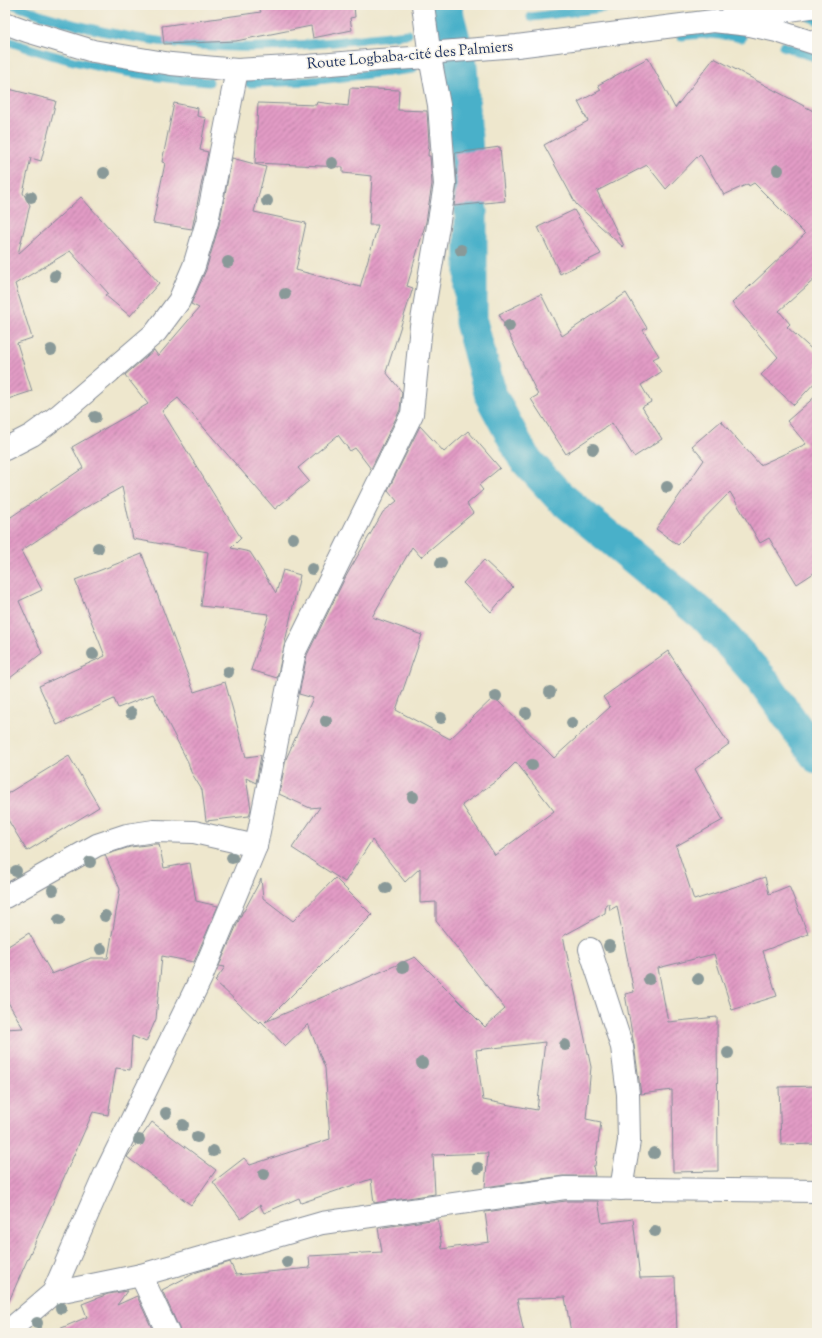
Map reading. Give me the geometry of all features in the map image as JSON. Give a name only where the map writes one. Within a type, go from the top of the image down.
[{"type":"street","points":[[6,1333],[53,1293],[105,1174],[201,978],[256,846],[295,651],[412,414],[421,326],[445,185],[436,55],[423,5]]},
{"type":"street","points":[[713,21],[817,6]]},
{"type":"street","name":"Route Logbaba-cité des Palmiers","points":[[5,23],[27,32],[93,51],[171,64],[237,70],[307,66],[436,55],[713,21],[777,30],[817,44]]},
{"type":"street","points":[[5,449],[32,435],[64,411],[156,332],[179,301],[194,266],[208,222],[237,70]]},
{"type":"street","points":[[5,897],[97,845],[127,834],[154,831],[194,832],[256,846]]},
{"type":"street","points":[[590,949],[622,1047],[628,1094],[629,1141],[620,1189]]},
{"type":"street","points":[[53,1293],[141,1275],[322,1223],[565,1188],[817,1191]]},
{"type":"street","points":[[141,1275],[168,1333]]},
{"type":"building","points":[[258,5],[354,5],[355,17],[350,18],[352,30],[313,38],[311,26],[236,41],[164,44],[162,26],[261,12]]},
{"type":"building","points":[[648,58],[675,108],[714,58],[817,113],[817,277],[779,311],[790,324],[787,327],[817,354],[817,380],[794,405],[761,375],[778,357],[732,303],[805,234],[754,183],[749,186],[748,184],[724,195],[700,154],[666,189],[647,165],[597,191],[624,246],[623,247],[576,204],[544,145],[588,121],[578,102],[601,90],[598,85]]},
{"type":"building","points":[[5,88],[56,101],[41,161],[31,158],[23,193],[30,205],[18,254],[81,197],[159,283],[130,316],[105,295],[108,293],[70,251],[15,284],[32,338],[17,343],[32,391],[5,400]]},
{"type":"building","points":[[350,88],[399,90],[398,110],[427,111],[429,143],[428,156],[430,156],[432,184],[426,222],[407,286],[413,288],[386,372],[402,392],[400,410],[371,469],[355,448],[350,451],[338,435],[298,468],[309,481],[275,509],[178,398],[162,411],[241,538],[231,548],[250,552],[276,593],[283,570],[300,575],[277,678],[251,670],[269,614],[201,606],[208,552],[133,539],[122,487],[83,509],[21,551],[42,590],[19,601],[42,653],[5,682],[5,521],[83,468],[72,447],[148,404],[125,375],[154,350],[158,356],[199,308],[191,304],[206,270],[219,225],[232,158],[266,167],[254,212],[306,223],[296,270],[360,287],[378,225],[369,225],[372,176],[343,173],[343,167],[255,163],[258,103],[316,105],[317,102],[348,106]]},
{"type":"building","points":[[174,103],[198,108],[197,116],[206,118],[200,150],[208,152],[192,229],[153,223],[165,163],[162,162]]},
{"type":"building","points":[[500,147],[505,201],[454,206],[457,184],[455,153]]},
{"type":"building","points":[[574,210],[601,254],[560,274],[538,227]]},
{"type":"building","points":[[626,293],[647,328],[643,330],[659,356],[653,359],[661,372],[641,385],[651,402],[642,407],[662,439],[634,457],[612,423],[566,454],[531,399],[538,395],[499,314],[541,294],[562,336]]},
{"type":"building","points":[[817,395],[817,571],[797,584],[769,538],[760,543],[730,492],[678,545],[656,529],[704,460],[692,446],[721,421],[760,465],[806,444],[787,421]]},
{"type":"building","points":[[420,426],[444,452],[468,431],[500,468],[479,485],[483,490],[467,504],[473,513],[421,557],[412,547],[372,617],[422,635],[396,710],[450,739],[494,697],[554,758],[610,707],[603,697],[668,651],[729,744],[695,769],[723,820],[676,846],[694,900],[765,877],[769,894],[789,886],[808,934],[763,951],[777,996],[732,1010],[714,954],[658,968],[668,1022],[717,1017],[718,1171],[673,1172],[672,1090],[641,1094],[625,994],[634,992],[617,906],[610,910],[609,904],[606,904],[605,913],[563,936],[591,1067],[586,1119],[601,1122],[595,1166],[593,1166],[595,1176],[563,1176],[485,1187],[488,1153],[433,1155],[435,1194],[374,1203],[371,1179],[301,1203],[299,1198],[264,1213],[260,1205],[241,1219],[213,1182],[244,1158],[250,1165],[330,1139],[325,1068],[308,1024],[285,1046],[261,1021],[259,1023],[215,981],[225,967],[219,966],[243,911],[261,879],[263,898],[293,921],[335,878],[372,915],[265,1022],[415,957],[485,1027],[505,1009],[436,921],[436,902],[420,903],[420,868],[405,882],[372,840],[345,882],[292,848],[320,807],[310,808],[279,794],[286,759],[313,698],[299,694],[307,655],[345,578],[383,512],[397,501],[388,490]],"holes":[[[516,762],[554,811],[495,855],[462,805],[499,779]],[[545,1042],[537,1110],[483,1100],[476,1050]]]},
{"type":"building","points":[[142,554],[194,692],[225,682],[246,757],[261,755],[256,783],[246,778],[251,809],[249,816],[206,821],[202,790],[191,772],[188,762],[153,694],[118,708],[114,699],[57,725],[39,686],[105,656],[75,580]]},
{"type":"building","points":[[484,560],[513,587],[491,612],[463,583]]},
{"type":"building","points":[[69,756],[99,807],[27,851],[5,815],[5,795]]},
{"type":"building","points":[[159,844],[164,868],[190,863],[196,901],[218,906],[194,962],[162,956],[156,1019],[146,1042],[132,1036],[130,1070],[116,1068],[108,1115],[93,1112],[5,1310],[5,1029],[23,1028],[5,997],[5,948],[29,933],[52,974],[91,958],[108,958],[120,889],[105,855],[130,847]]},
{"type":"building","points":[[817,1086],[817,1144],[781,1145],[779,1087]]},
{"type":"building","points":[[152,1122],[216,1170],[191,1205],[127,1157]]},
{"type":"building","points":[[566,1201],[598,1201],[602,1223],[633,1219],[640,1278],[675,1277],[677,1333],[571,1333],[565,1297],[517,1299],[524,1333],[180,1333],[162,1290],[197,1272],[230,1262],[236,1275],[310,1268],[309,1256],[382,1252],[378,1228],[438,1219],[442,1249],[489,1242],[485,1212]]},
{"type":"building","points":[[127,1291],[117,1305],[137,1296],[154,1333],[50,1333],[87,1317],[82,1304],[108,1294]]},
{"type":"waterway","points":[[14,5],[43,15],[104,32],[136,38],[199,45],[261,47],[316,44],[408,34]]},
{"type":"waterway","points":[[445,5],[461,66],[471,212],[471,322],[491,396],[524,458],[559,496],[708,619],[761,678],[817,757]]},
{"type":"waterway","points":[[531,17],[627,5]]},
{"type":"waterway","points":[[810,17],[817,20]]},
{"type":"waterway","points":[[681,36],[712,34],[742,38]]},
{"type":"waterway","points":[[5,40],[80,63],[157,77],[209,82]]},
{"type":"waterway","points":[[783,46],[817,58]]},
{"type":"waterway","points":[[249,83],[309,81],[413,69]]}]
